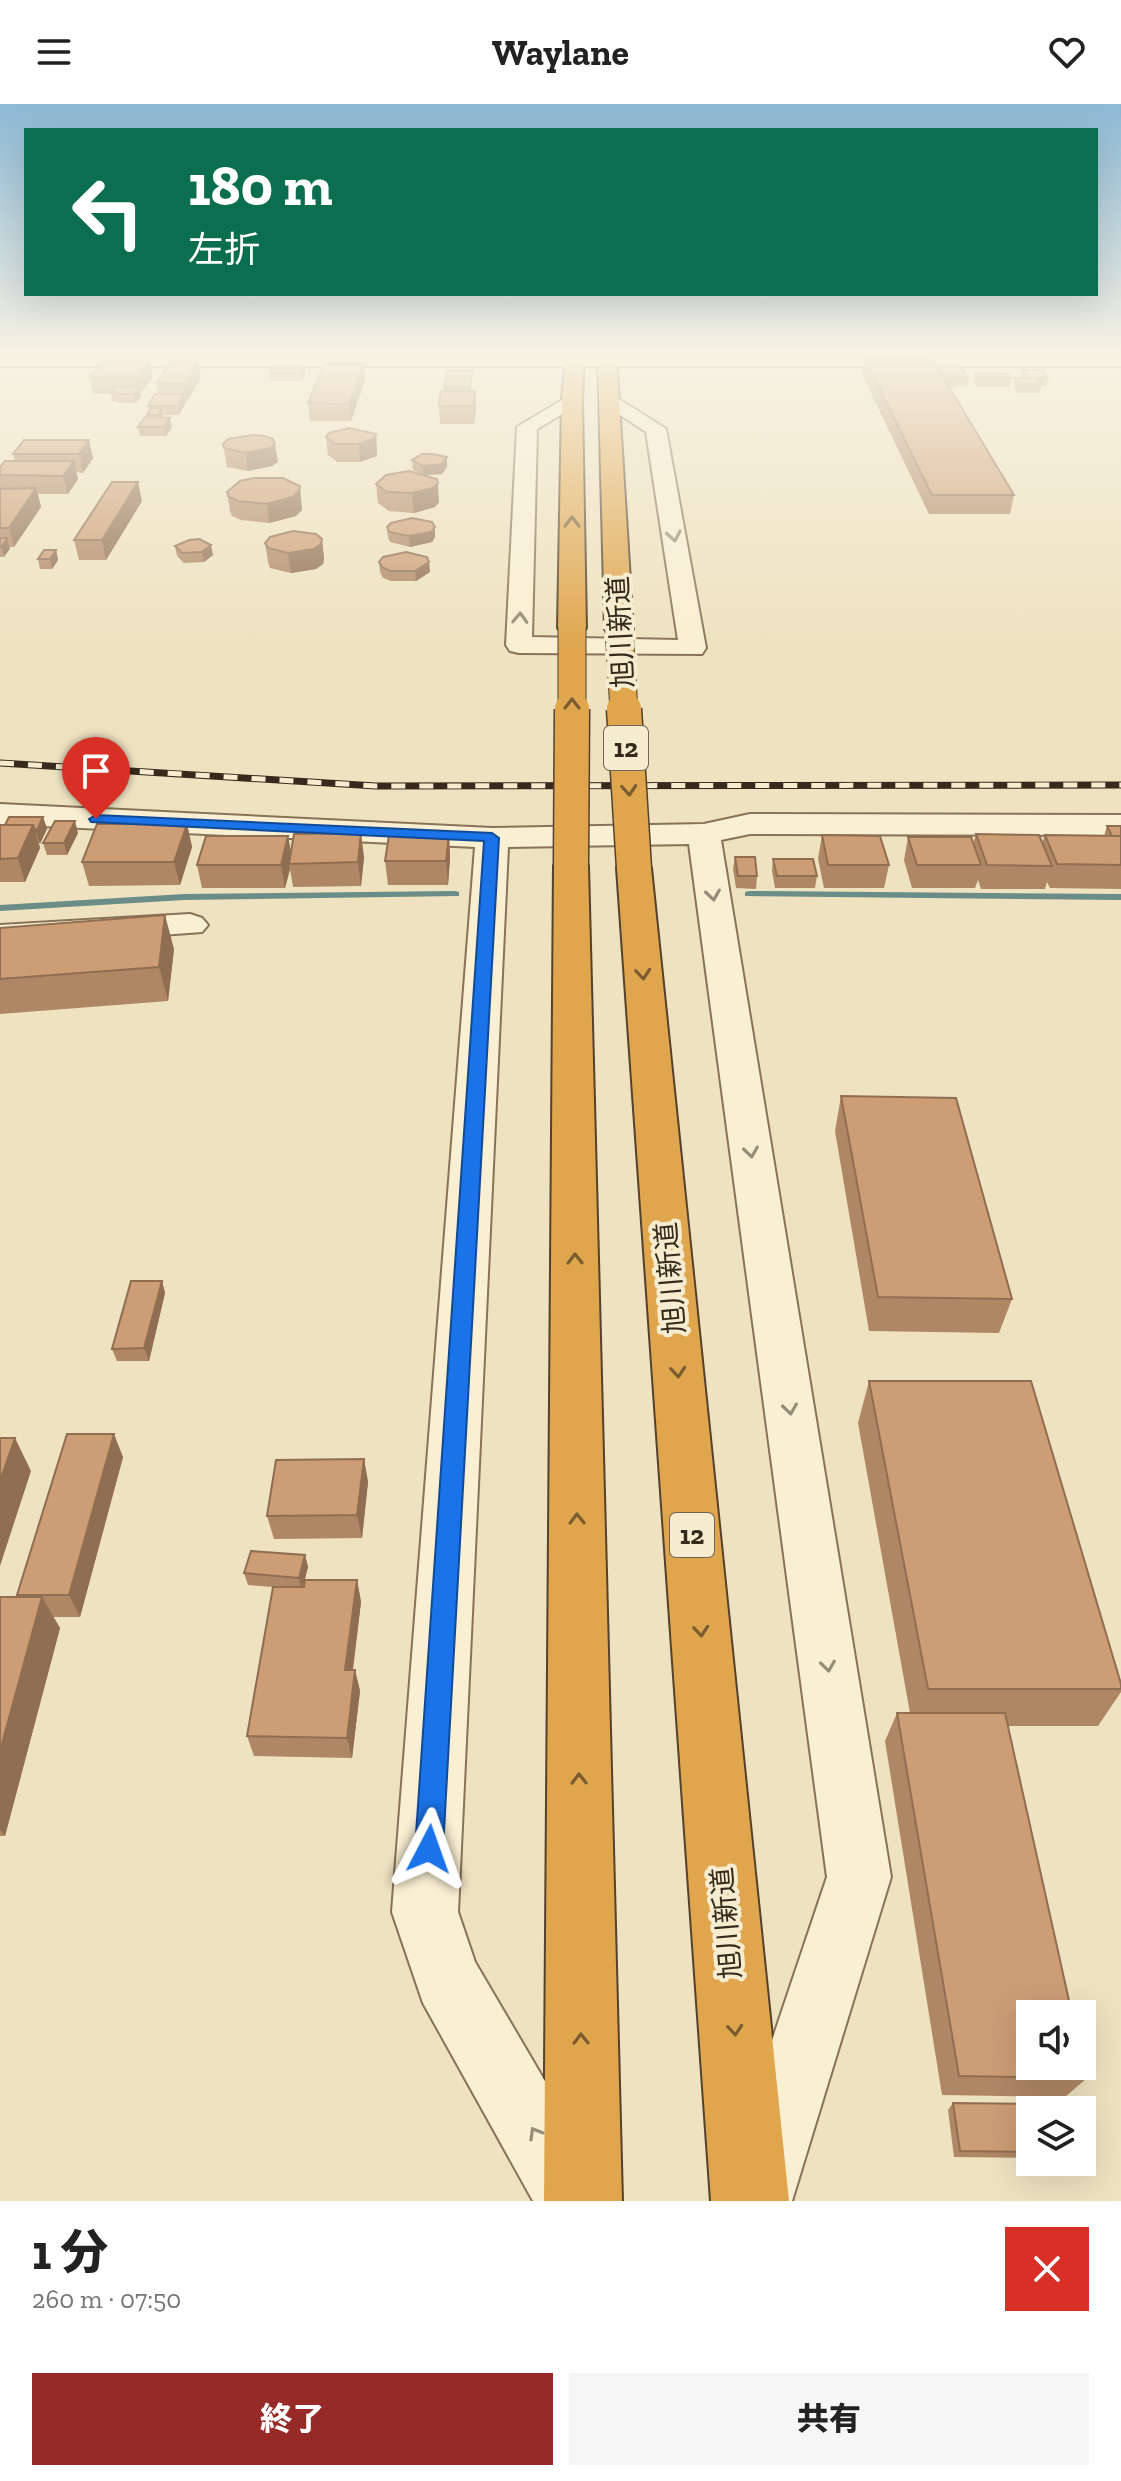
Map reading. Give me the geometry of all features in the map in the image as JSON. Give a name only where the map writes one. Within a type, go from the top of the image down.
[{"type":"highway","name":"旭川新道","points":[[572,452],[571,866],[583,2201]]},
{"type":"highway","name":"旭川新道","points":[[613,452],[619,629],[634,868],[753,2201]]},
{"type":"street","points":[[526,452],[519,645],[693,648],[660,452]]},
{"type":"street","points":[[0,814],[492,838],[704,834],[750,824],[1121,825]]},
{"type":"street","points":[[704,834],[859,1877],[753,2201]]},
{"type":"street","points":[[492,838],[425,1912],[447,1979],[574,2201]]},
{"type":"street","points":[[0,936],[190,925]]},
{"type":"building","points":[[15,452],[81,452],[79,454],[13,454]]},
{"type":"building","points":[[911,452],[988,452],[1014,495],[932,495]]},
{"type":"building","points":[[422,454],[447,457],[442,464],[423,466],[412,460]]},
{"type":"building","points":[[5,461],[74,461],[63,476],[0,475],[0,467]]},
{"type":"building","points":[[409,471],[437,479],[438,483],[433,488],[412,493],[387,492],[376,484],[386,475]]},
{"type":"building","points":[[283,478],[300,486],[299,491],[293,497],[267,504],[229,497],[227,492],[240,481]]},
{"type":"building","points":[[112,482],[138,482],[102,540],[74,540]]},
{"type":"building","points":[[36,488],[9,528],[0,528],[0,489]]},
{"type":"building","points":[[412,518],[432,522],[435,527],[431,532],[409,536],[389,532],[387,527],[391,523]]},
{"type":"building","points":[[293,531],[316,534],[322,539],[321,544],[314,549],[288,553],[268,548],[265,543],[270,537]]},
{"type":"building","points":[[199,539],[211,545],[202,552],[182,553],[175,546],[189,540]]},
{"type":"building","points":[[44,550],[56,550],[50,559],[38,559]]},
{"type":"building","points":[[406,552],[427,557],[429,562],[415,571],[390,571],[379,562],[383,557]]},
{"type":"building","points":[[9,817],[43,817],[36,832],[33,825],[5,825]]},
{"type":"building","points":[[55,821],[75,821],[64,843],[43,843]]},
{"type":"building","points":[[97,824],[187,824],[174,862],[82,862]]},
{"type":"building","points":[[0,825],[33,825],[18,858],[0,859]]},
{"type":"building","points":[[1107,826],[1121,826],[1121,836],[1112,836]]},
{"type":"building","points":[[361,833],[358,862],[289,864],[294,834]]},
{"type":"building","points":[[449,834],[446,861],[385,861],[389,835]]},
{"type":"building","points":[[976,834],[1039,835],[1052,866],[987,865]]},
{"type":"building","points":[[822,835],[880,836],[889,865],[828,865]]},
{"type":"building","points":[[1045,835],[1121,836],[1121,865],[1057,864]]},
{"type":"building","points":[[206,836],[288,836],[281,865],[197,865]]},
{"type":"building","points":[[908,837],[971,837],[981,865],[917,865]]},
{"type":"building","points":[[735,857],[755,857],[757,876],[738,876]]},
{"type":"building","points":[[773,859],[813,859],[817,876],[777,876]]},
{"type":"building","points":[[165,915],[159,967],[0,979],[0,928]]},
{"type":"building","points":[[841,1096],[956,1098],[1012,1299],[878,1297]]},
{"type":"building","points":[[131,1281],[162,1281],[144,1348],[112,1349]]},
{"type":"building","points":[[869,1381],[1031,1381],[1121,1689],[928,1689]]},
{"type":"building","points":[[67,1434],[114,1434],[69,1595],[17,1595]]},
{"type":"building","points":[[0,1438],[15,1438],[0,1481]]},
{"type":"building","points":[[364,1459],[357,1515],[267,1516],[276,1460]]},
{"type":"building","points":[[251,1551],[305,1555],[299,1578],[244,1573]]},
{"type":"building","points":[[305,1580],[357,1580],[345,1670],[355,1670],[347,1738],[247,1736],[273,1587],[304,1587]]},
{"type":"building","points":[[0,1597],[42,1597],[0,1751]]},
{"type":"building","points":[[897,1713],[1005,1713],[1069,2000],[1016,2000],[1016,2077],[959,2076]]},
{"type":"building","points":[[953,2103],[1016,2104],[1016,2152],[960,2151]]},
{"type":"waterway","points":[[0,908],[184,897],[455,894]]},
{"type":"waterway","points":[[749,894],[1121,897]]},
{"type":"railway","points":[[0,763],[376,786],[1121,785]]},
{"type":"route","points":[[96,819],[492,838],[429,1849]]}]
